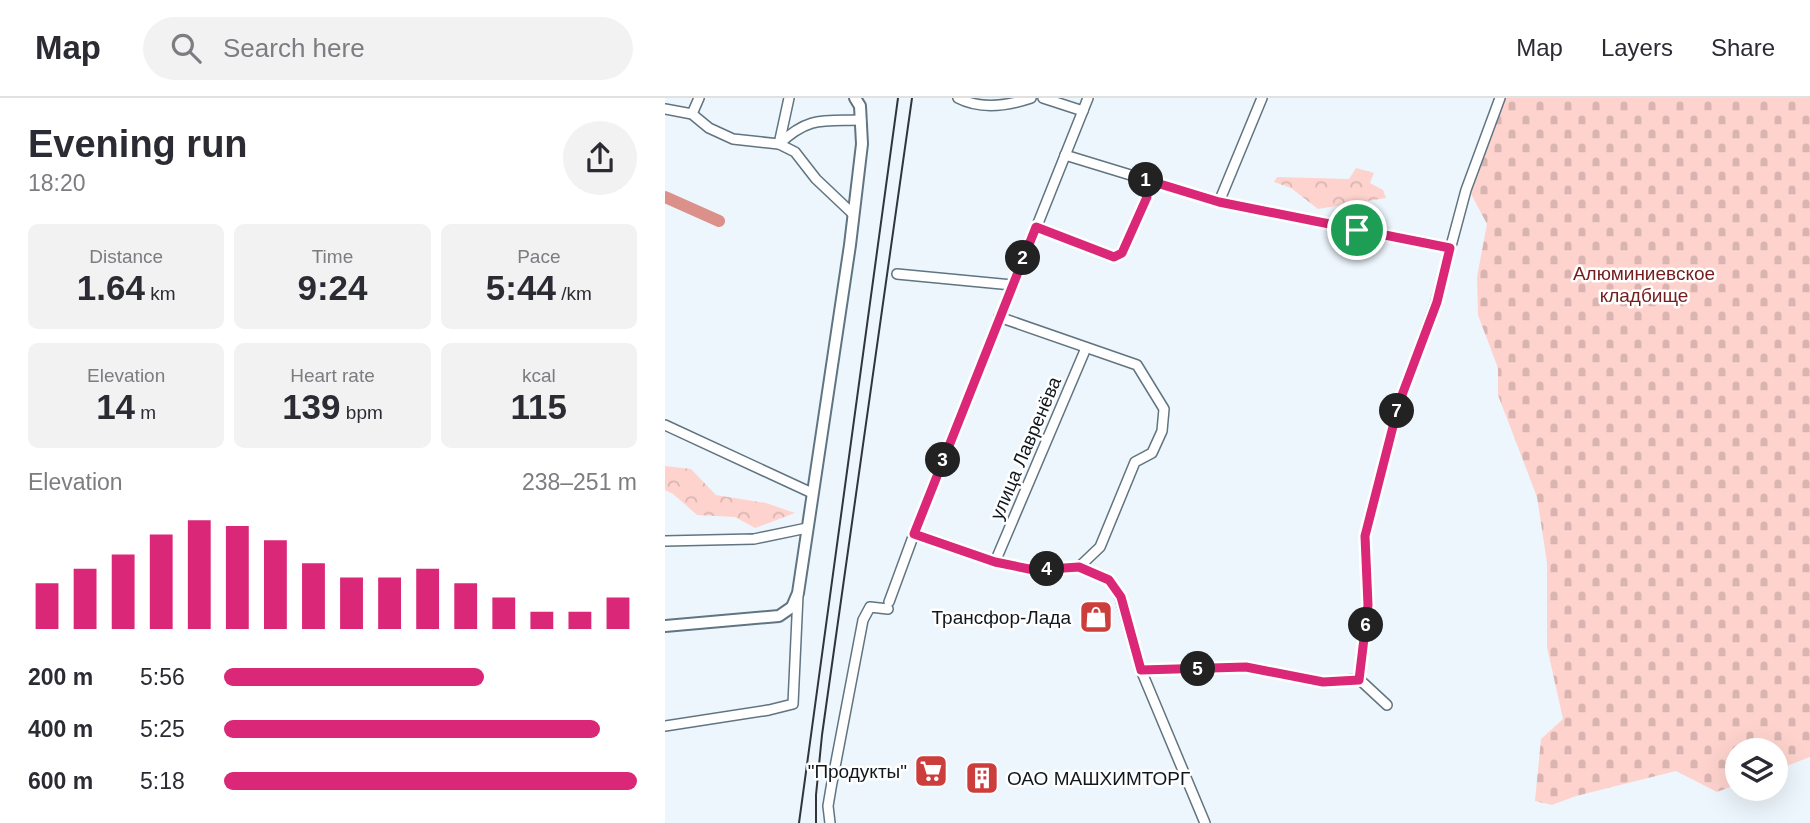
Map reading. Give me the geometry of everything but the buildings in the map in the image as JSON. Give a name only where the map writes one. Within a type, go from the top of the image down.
[{"type":"street","points":[[692,114],[699,98]]},
{"type":"street","points":[[779,144],[789,98]]},
{"type":"street","points":[[665,726],[793,704],[798,593],[862,144],[860,106],[855,98]]},
{"type":"street","points":[[958,98],[969,104],[1031,98]]},
{"type":"street","points":[[1043,98],[1083,111]]},
{"type":"street","points":[[829,823],[831,788],[863,620],[870,607],[889,605],[999,317],[1088,98]]},
{"type":"street","points":[[1219,202],[1262,98]]},
{"type":"street","points":[[1387,705],[1359,680],[1368,605],[1365,536],[1399,403],[1437,302],[1466,190],[1500,98]]},
{"type":"street","points":[[665,109],[692,114],[709,128],[733,139],[779,144],[795,152],[816,179],[853,214]]},
{"type":"street","points":[[779,144],[806,124],[817,121],[861,120]]},
{"type":"street","points":[[1065,155],[1219,202],[1450,248]]},
{"type":"street","points":[[1036,227],[1114,257],[1122,253],[1147,197],[1137,177]]},
{"type":"street","points":[[897,274],[1012,285]]},
{"type":"street","points":[[999,317],[1137,365],[1164,409],[1161,431],[1152,453],[1135,462],[1100,547],[1079,567]]},
{"type":"street","name":"улица Лавренёва","points":[[995,562],[1086,348]]},
{"type":"street","points":[[665,425],[812,493]]},
{"type":"street","points":[[665,541],[754,539],[807,528]]},
{"type":"street","points":[[914,534],[995,562],[1034,570],[1079,567],[1109,580],[1121,597],[1141,670],[1205,823]]},
{"type":"street","points":[[665,626],[779,616],[792,607],[798,593]]},
{"type":"street","points":[[1141,670],[1246,667],[1323,682],[1359,680]]},
{"type":"green space","name":"Алюминиевское кладбище","points":[[1503,98],[1810,98],[1810,757],[1788,765],[1788,738],[1725,738],[1725,789],[1717,792],[1676,771],[1576,796],[1552,805],[1535,801],[1541,739],[1563,719],[1547,647],[1547,563],[1537,497],[1498,395],[1498,368],[1478,315],[1477,277],[1487,224],[1470,192]]},
{"type":"green space","points":[[1356,168],[1374,173],[1370,183],[1383,190],[1386,198],[1318,209],[1291,188],[1274,182],[1277,177],[1349,179]]},
{"type":"green space","points":[[665,466],[691,469],[716,495],[766,503],[795,513],[755,528],[735,517],[697,515],[665,490]]},
{"type":"waterway","points":[[665,197],[719,221]]},
{"type":"railway","points":[[799,823],[898,98]]},
{"type":"railway","points":[[816,823],[822,735],[912,98]]},
{"type":"place","name":"Трансфор-Лада","points":[[1096,617]]},
{"type":"place","name":"\"Продукты\"","points":[[931,771]]},
{"type":"place","name":"ОАО МАШХИМТОРГ","points":[[982,778]]},
{"type":"route","points":[[1137,177],[1219,202],[1357,230],[1450,248],[1437,302],[1399,403],[1365,536],[1368,605],[1359,680],[1323,682],[1246,667],[1141,670],[1121,597],[1109,580],[1079,567],[1034,570],[995,562],[914,534],[1036,227],[1114,257],[1122,253],[1131,237],[1147,197],[1137,177]]}]
